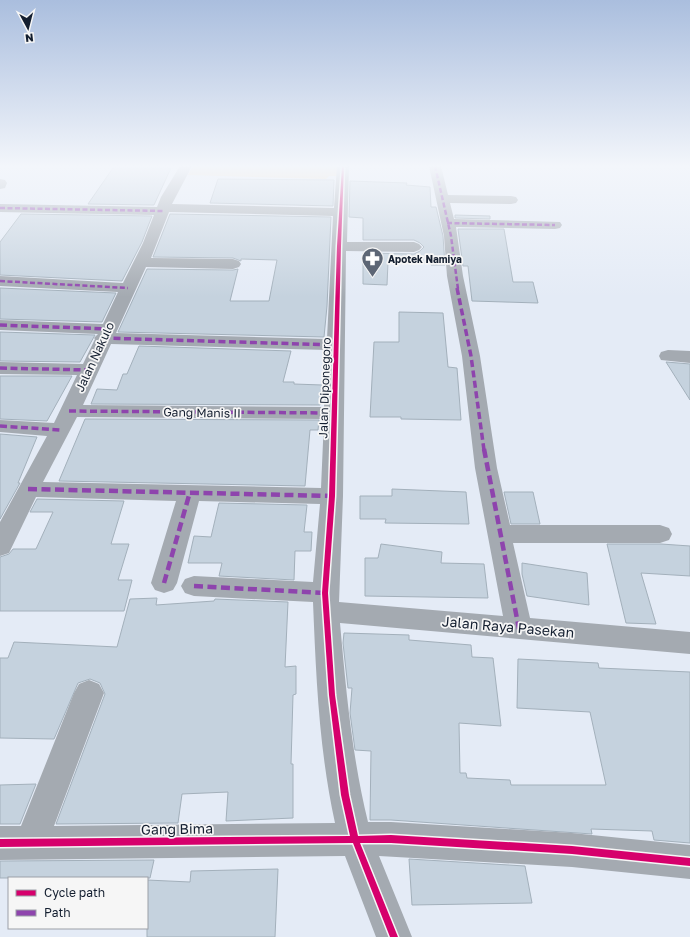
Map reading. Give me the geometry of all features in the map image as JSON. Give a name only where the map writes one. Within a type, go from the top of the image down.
[{"type":"street","name":"Jalan Nakulo","points":[[0,547],[28,489],[60,430],[128,288],[163,210]]},
{"type":"street","points":[[206,210],[341,212]]},
{"type":"street","points":[[444,210],[451,236],[455,276],[471,356],[486,468],[519,629]]},
{"type":"street","name":"Jalan Diponegoro","points":[[341,212],[332,496],[326,602],[332,695],[345,795],[355,839],[394,937]]},
{"type":"street","points":[[447,223],[555,225]]},
{"type":"street","points":[[339,246],[414,247]]},
{"type":"street","points":[[140,262],[233,264]]},
{"type":"street","points":[[0,281],[128,288]]},
{"type":"street","points":[[0,325],[106,334],[336,345]]},
{"type":"street","points":[[668,356],[690,357]]},
{"type":"street","points":[[0,368],[88,370]]},
{"type":"street","name":"Gang Manis II","points":[[69,411],[334,413]]},
{"type":"street","points":[[0,426],[60,430]]},
{"type":"street","points":[[28,489],[332,496]]},
{"type":"street","points":[[164,583],[190,492]]},
{"type":"street","points":[[500,534],[660,534]]},
{"type":"street","name":"Jalan Raya Pasekan","points":[[194,586],[326,602],[519,629],[690,642]]},
{"type":"street","points":[[16,843],[90,693]]},
{"type":"street","name":"Gang Bima","points":[[16,843],[391,839],[572,850],[690,862]]},
{"type":"building","points":[[349,210],[437,210],[443,236],[445,265],[431,265],[431,263],[388,262],[387,285],[363,284],[363,253],[414,254],[424,247],[414,240],[363,240],[363,218],[349,217]]},
{"type":"building","points":[[21,214],[152,216],[142,242],[122,281],[0,275],[0,242]]},
{"type":"building","points":[[170,214],[331,217],[324,337],[118,332],[147,269],[238,269],[230,301],[269,301],[277,260],[241,259],[241,261],[233,258],[153,257]]},
{"type":"building","points":[[455,215],[490,216],[490,219],[455,218]]},
{"type":"building","points":[[458,229],[504,229],[513,282],[533,282],[538,303],[472,301],[468,266],[463,266]]},
{"type":"building","points":[[0,288],[116,293],[102,322],[0,319]]},
{"type":"building","points":[[399,312],[443,313],[448,367],[457,368],[461,420],[370,417],[374,342],[399,342]]},
{"type":"building","points":[[0,332],[95,335],[80,362],[0,361]]},
{"type":"building","points":[[139,346],[291,351],[283,382],[322,385],[320,405],[91,404],[97,389],[117,390],[123,374],[127,374]]},
{"type":"building","points":[[666,362],[690,364],[690,400]]},
{"type":"building","points":[[0,376],[72,376],[47,421],[0,419]]},
{"type":"building","points":[[85,419],[319,420],[318,430],[310,430],[305,486],[59,481]]},
{"type":"building","points":[[0,434],[37,437],[18,483],[20,483],[0,519]]},
{"type":"building","points":[[392,489],[466,492],[469,524],[385,523],[386,519],[360,519],[360,496],[392,496]]},
{"type":"building","points":[[504,492],[533,492],[540,524],[511,524]]},
{"type":"building","points":[[37,499],[124,501],[111,544],[129,544],[118,580],[132,580],[124,611],[0,611],[0,557],[9,554],[13,549],[36,549],[53,512],[30,512]]},
{"type":"building","points":[[219,503],[307,505],[304,532],[312,532],[311,551],[295,551],[294,580],[219,576],[222,563],[188,563],[194,536],[211,537]]},
{"type":"building","points":[[381,544],[442,552],[441,563],[484,564],[488,598],[365,596],[365,558],[378,558]]},
{"type":"building","points":[[607,544],[661,544],[690,546],[690,576],[641,573],[656,624],[626,623]]},
{"type":"building","points":[[522,563],[587,573],[589,605],[527,596],[522,574]]},
{"type":"building","points":[[157,598],[156,605],[214,601],[215,599],[288,602],[285,667],[296,666],[296,694],[293,695],[291,764],[293,764],[293,818],[226,821],[228,792],[182,794],[178,823],[56,824],[105,694],[100,683],[90,679],[78,683],[54,739],[0,738],[0,658],[8,658],[14,642],[117,647],[130,599]]},
{"type":"building","points":[[344,633],[409,635],[409,640],[471,645],[472,657],[493,658],[501,726],[459,723],[460,773],[466,773],[467,778],[510,780],[511,785],[606,785],[590,712],[517,708],[518,659],[598,663],[599,668],[690,672],[690,843],[654,840],[652,831],[591,829],[592,834],[391,820],[370,820],[371,751],[355,750],[350,713],[352,688],[348,688],[343,643]]},
{"type":"building","points":[[36,784],[20,824],[0,824],[0,785]]},
{"type":"building","points":[[409,859],[525,866],[532,903],[412,905]]},
{"type":"building","points":[[154,860],[150,878],[0,878],[0,861]]},
{"type":"building","points":[[278,869],[275,937],[147,937],[148,880],[190,882],[191,871]]},
{"type":"marked path","points":[[94,210],[163,211]]},
{"type":"marked path","points":[[445,210],[451,236],[455,276],[471,356],[486,468],[519,629]]},
{"type":"marked path","points":[[447,223],[555,225]]},
{"type":"marked path","points":[[0,281],[128,288]]},
{"type":"marked path","points":[[0,325],[108,329]]},
{"type":"marked path","points":[[103,338],[336,345]]},
{"type":"marked path","points":[[0,368],[88,370]]},
{"type":"marked path","points":[[69,411],[334,413]]},
{"type":"marked path","points":[[0,426],[60,430]]},
{"type":"marked path","points":[[28,489],[332,496]]},
{"type":"marked path","points":[[164,583],[190,492]]},
{"type":"marked path","points":[[194,586],[325,593]]},
{"type":"cycle path","points":[[341,210],[332,496],[325,593],[332,695],[345,795],[355,839],[394,937]]},
{"type":"cycle path","points":[[0,843],[391,839],[572,850],[690,862]]},
{"type":"place","name":"Apotek Namiya","points":[[373,278]]}]
